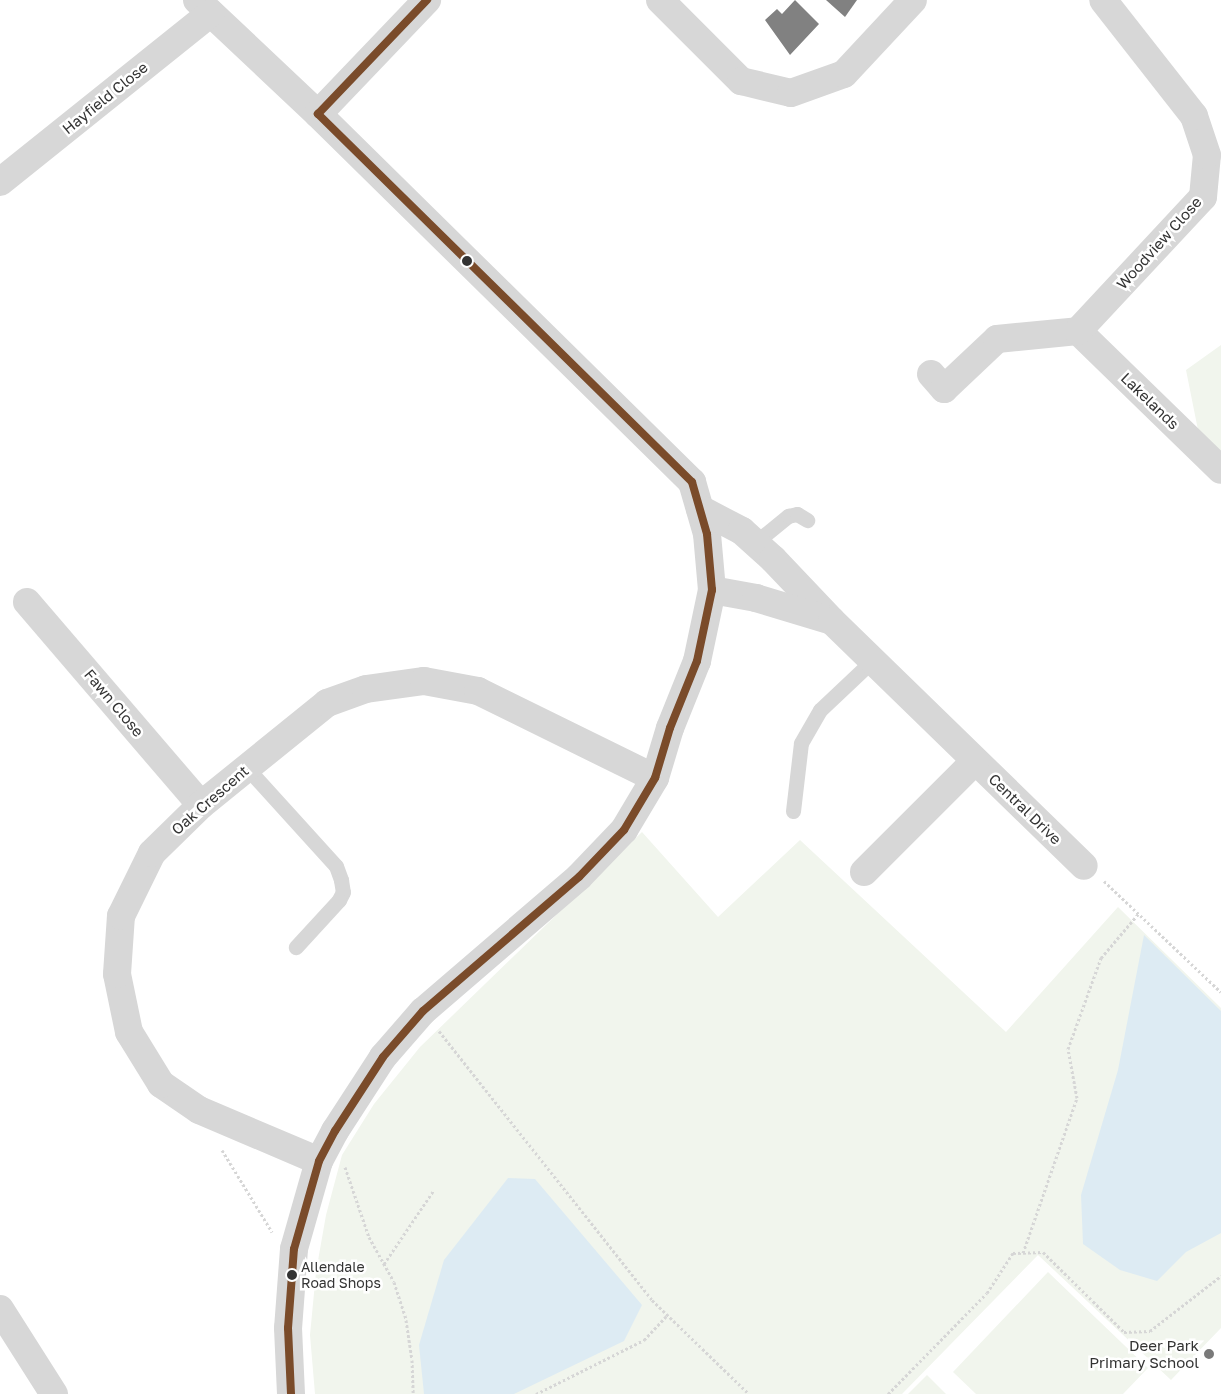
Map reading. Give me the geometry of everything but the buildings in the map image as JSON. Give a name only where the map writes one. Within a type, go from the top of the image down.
[{"type":"street","points":[[318,114],[427,0]]},
{"type":"street","points":[[660,0],[741,81],[791,93],[844,74],[913,0]]},
{"type":"street","name":"Woodview Close","points":[[1078,331],[1203,197],[1207,155],[1194,116],[1102,0]]},
{"type":"street","points":[[204,7],[318,114],[692,482],[706,534],[712,590],[696,661],[670,728],[655,778],[624,830],[579,877],[423,1011],[383,1057],[335,1131],[319,1161],[294,1249],[288,1328],[291,1394]]},
{"type":"street","name":"Hayfield Close","points":[[0,182],[204,7]]},
{"type":"street","points":[[931,374],[944,389],[997,339],[1078,331]]},
{"type":"street","name":"Lakelands","points":[[1078,331],[1221,470]]},
{"type":"street","name":"Central Drive","points":[[700,509],[742,531],[774,559],[832,622],[1084,866]]},
{"type":"street","name":"Central Drive","points":[[712,590],[756,598],[832,622]]},
{"type":"street","name":"Fawn Close","points":[[27,602],[201,805]]},
{"type":"street","name":"Oak Crescent","points":[[319,1161],[198,1110],[161,1084],[129,1032],[117,974],[121,916],[152,853],[201,805],[328,702],[366,689],[424,681],[478,691],[655,778]]},
{"type":"street","points":[[864,872],[975,761]]},
{"type":"street","points":[[0,1309],[54,1394]]},
{"type":"lane","points":[[755,543],[788,516],[797,514],[807,520]]},
{"type":"lane","points":[[793,811],[801,742],[820,710],[872,661]]},
{"type":"lane","points":[[248,768],[336,866],[341,880],[342,892],[339,900],[296,947]]},
{"type":"path","points":[[1084,866],[1116,890],[1221,992]]},
{"type":"path","points":[[1023,1253],[1077,1098],[1068,1049],[1101,958],[1139,913]]},
{"type":"path","points":[[423,1011],[652,1300],[749,1394]]},
{"type":"path","points":[[198,1110],[293,1267]]},
{"type":"path","points":[[335,1131],[369,1238],[394,1282],[406,1320],[412,1360],[412,1394]]},
{"type":"path","points":[[384,1264],[434,1190]]},
{"type":"path","points":[[888,1394],[987,1293],[1013,1253],[1043,1252],[1124,1332],[1150,1331],[1221,1276]]},
{"type":"path","points":[[536,1394],[644,1340],[668,1314]]},
{"type":"shaded area","points":[[1221,345],[1221,455],[1199,435],[1186,370]]},
{"type":"shaded area","points":[[642,832],[718,917],[800,840],[1006,1032],[1118,907],[1221,1008],[1221,1328],[1171,1380],[1038,1255],[902,1394],[315,1394],[310,1335],[316,1272],[326,1215],[342,1155],[374,1104],[420,1047]]},
{"type":"shaded area","points":[[1144,935],[1221,1011],[1221,1233],[1186,1252],[1157,1281],[1120,1270],[1083,1244],[1081,1195],[1118,1070]]},
{"type":"shaded area","points":[[508,1178],[535,1179],[642,1305],[624,1341],[514,1394],[424,1394],[419,1345],[444,1260]]},
{"type":"shaded area","points":[[1048,1272],[1148,1368],[1123,1394],[976,1394],[953,1372]]},
{"type":"shaded area","points":[[927,1375],[946,1394],[908,1394]]},
{"type":"transit line","points":[[318,114],[427,0]]},
{"type":"transit line","points":[[291,1394],[288,1328],[294,1249],[319,1161],[335,1131],[383,1057],[423,1011],[579,877],[624,830],[655,778],[670,728],[697,661],[712,590],[707,534],[692,482],[318,114]]},
{"type":"place","name":"Allendale Road Shops","points":[[292,1275]]},
{"type":"place","name":"Deer Park Primary School","points":[[1209,1354]]}]
